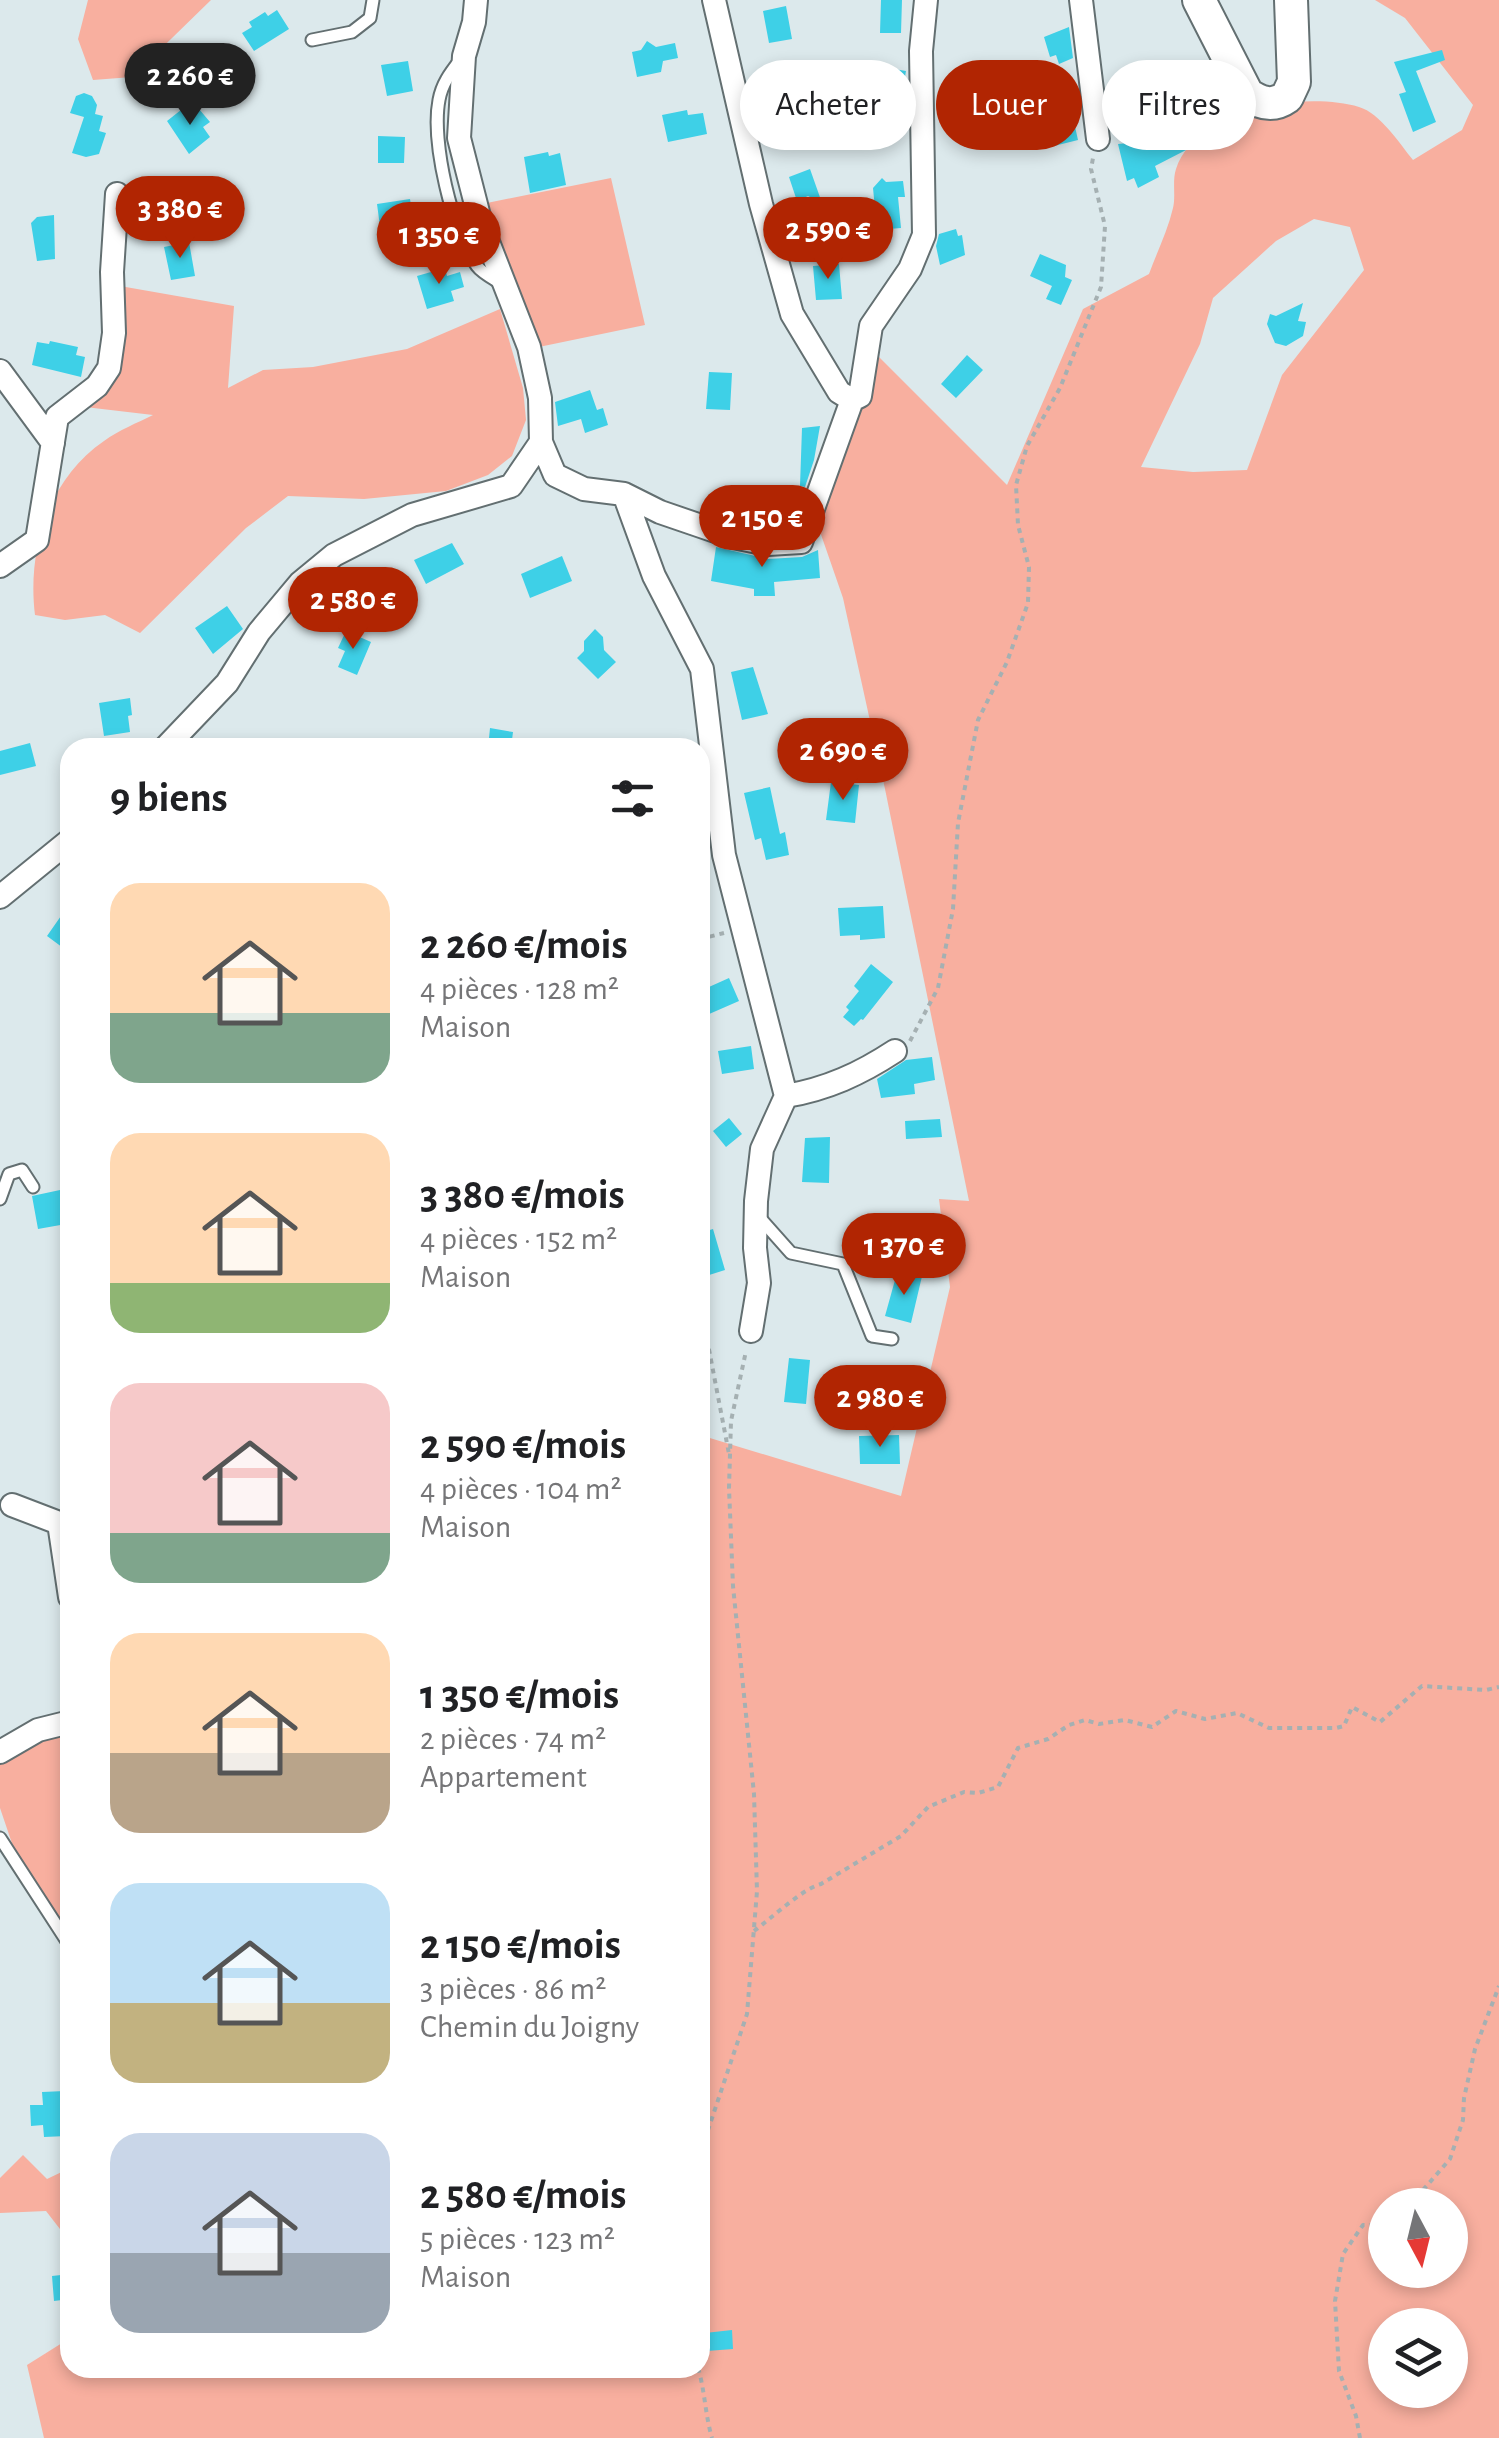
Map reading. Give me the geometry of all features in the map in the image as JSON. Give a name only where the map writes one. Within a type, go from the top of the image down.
[{"type":"street","points":[[476,0],[464,56],[458,138],[481,224],[529,348],[540,398],[541,442],[555,475],[584,490],[624,494],[660,512],[733,537],[768,544],[802,542],[852,400],[860,396],[871,326],[910,269],[924,234],[921,51],[926,0]]},
{"type":"street","points":[[714,0],[761,204],[792,314],[840,392],[852,400]]},
{"type":"street","points":[[1081,0],[1098,139]]},
{"type":"street","points":[[1198,0],[1247,94],[1262,103],[1273,104],[1287,97],[1294,82],[1291,0]]},
{"type":"street","points":[[0,566],[37,540],[57,418],[97,386],[109,368],[114,333],[112,272],[117,194]]},
{"type":"street","points":[[0,371],[53,444]]},
{"type":"street","points":[[175,738],[227,683],[259,632],[300,583],[334,555],[412,515],[511,486],[541,442]]},
{"type":"street","points":[[624,494],[654,576],[702,668],[724,855],[786,1096],[762,1149],[756,1213],[758,1283],[751,1331]]},
{"type":"street","points":[[0,897],[60,848]]},
{"type":"street","points":[[786,1096],[822,1090],[868,1070],[895,1052]]},
{"type":"street","points":[[12,1505],[59,1522],[60,1529]]},
{"type":"street","points":[[0,1752],[38,1730],[60,1724]]},
{"type":"lane","points":[[312,40],[352,32],[370,18],[372,0]]},
{"type":"lane","points":[[0,1199],[9,1174],[22,1170],[33,1187]]},
{"type":"lane","points":[[756,1213],[791,1253],[843,1264],[872,1336],[892,1338]]},
{"type":"lane","points":[[0,1838],[60,1931]]},
{"type":"path","points":[[895,1052],[912,1040],[938,988],[953,909],[958,822],[978,720],[1007,662],[1028,604],[1030,567],[1018,526],[1016,484],[1028,446],[1060,388],[1101,287],[1105,226],[1091,169],[1098,139]]},
{"type":"path","points":[[710,2123],[747,2014],[754,1931],[754,1794],[733,1586],[728,1488],[731,1421],[751,1331]]},
{"type":"path","points":[[710,1354],[731,1463]]},
{"type":"path","points":[[754,1931],[778,1916],[810,1887],[902,1836],[928,1807],[964,1792],[978,1793],[998,1787],[1018,1748],[1048,1738],[1069,1725],[1085,1720],[1099,1724],[1125,1720],[1152,1727],[1176,1711],[1205,1719],[1236,1713],[1269,1728],[1336,1728],[1344,1726],[1352,1708],[1380,1722],[1422,1686],[1486,1690],[1499,1687]]},
{"type":"path","points":[[1425,2188],[1450,2159],[1463,2120],[1475,2050],[1499,1986]]},
{"type":"path","points":[[1360,2438],[1339,2371],[1335,2301],[1343,2254],[1363,2225],[1368,2225]]},
{"type":"path","points":[[701,2378],[712,2438]]},
{"type":"shaded area","points":[[88,0],[211,0],[132,77],[93,80],[78,39]]},
{"type":"shaded area","points":[[1375,0],[1499,0],[1499,2438],[44,2438],[27,2365],[60,2344],[60,2378],[710,2378],[710,1438],[901,1496],[950,1287],[939,1199],[969,1201],[843,598],[817,523],[874,352],[1007,485],[1083,309],[1149,274],[1173,208],[1176,169],[1186,150],[1256,150],[1256,109],[1310,101],[1367,110],[1413,160],[1462,130],[1473,105],[1405,18]],"holes":[[[1314,219],[1350,227],[1364,270],[1282,375],[1247,470],[1193,472],[1141,467],[1200,344],[1213,298],[1276,241]]]},
{"type":"shaded area","points":[[611,178],[645,325],[534,348],[482,204]]},
{"type":"shaded area","points":[[120,286],[234,306],[228,388],[263,370],[313,367],[407,349],[500,309],[523,388],[526,420],[512,456],[488,475],[446,491],[364,499],[288,496],[246,528],[140,633],[105,615],[65,620],[35,615],[33,591],[39,542],[55,496],[85,457],[110,437],[153,415],[85,407],[105,389]]},
{"type":"shaded area","points":[[60,1734],[60,1926],[18,1861],[0,1808],[0,1758],[42,1736]]},
{"type":"shaded area","points":[[23,2155],[47,2179],[60,2173],[60,2229],[46,2211],[0,2213],[0,2178]]},
{"type":"building","points":[[881,0],[902,0],[901,33],[880,33]]},
{"type":"building","points":[[786,6],[792,39],[769,43],[763,11]]},
{"type":"building","points":[[277,10],[289,29],[254,51],[242,33],[252,27],[249,22]]},
{"type":"building","points":[[1069,27],[1073,58],[1050,57],[1044,37]]},
{"type":"building","points":[[647,41],[656,47],[675,43],[678,58],[663,61],[661,72],[637,77],[632,52],[641,50]]},
{"type":"building","points":[[1442,50],[1445,60],[1416,71],[1436,122],[1413,132],[1399,94],[1406,92],[1394,62]]},
{"type":"building","points":[[408,61],[413,91],[387,96],[381,65]]},
{"type":"building","points":[[76,96],[92,96],[97,105],[95,114],[103,116],[99,131],[106,133],[99,154],[86,157],[72,153],[84,117],[70,113]]},
{"type":"building","points":[[186,106],[192,114],[199,109],[210,122],[203,127],[210,137],[189,154],[167,121]]},
{"type":"building","points":[[687,110],[688,115],[703,113],[707,134],[668,142],[662,115]]},
{"type":"building","points":[[378,136],[405,137],[404,163],[378,163]]},
{"type":"building","points":[[1119,150],[1186,150],[1155,166],[1159,177],[1138,188],[1134,178],[1127,181]]},
{"type":"building","points":[[548,152],[549,156],[560,153],[566,185],[530,193],[524,157]]},
{"type":"building","points":[[810,169],[822,203],[808,196],[797,201],[789,177]]},
{"type":"building","points":[[882,178],[886,182],[903,181],[905,197],[898,197],[901,228],[877,230],[873,188]]},
{"type":"building","points":[[410,199],[412,212],[433,209],[436,226],[420,232],[381,234],[377,204]]},
{"type":"building","points":[[54,215],[55,259],[37,261],[31,223],[37,217]]},
{"type":"building","points":[[956,229],[958,236],[962,235],[965,255],[940,265],[936,246],[939,234]]},
{"type":"building","points":[[189,242],[195,276],[171,280],[164,247]]},
{"type":"building","points":[[1040,254],[1066,265],[1065,277],[1072,280],[1061,305],[1046,299],[1052,286],[1030,276]]},
{"type":"building","points":[[839,264],[842,299],[816,300],[813,266]]},
{"type":"building","points":[[445,268],[447,276],[460,272],[464,287],[451,291],[454,301],[427,309],[417,276]]},
{"type":"building","points":[[1303,303],[1298,321],[1306,322],[1303,336],[1286,346],[1275,343],[1267,324],[1270,314],[1276,316]]},
{"type":"building","points":[[37,342],[78,347],[76,355],[85,357],[81,377],[32,365]]},
{"type":"building","points":[[967,355],[983,370],[956,398],[941,384]]},
{"type":"building","points":[[709,372],[732,373],[730,410],[706,409]]},
{"type":"building","points":[[590,390],[597,410],[603,408],[608,425],[585,433],[581,419],[558,426],[555,402]]},
{"type":"building","points":[[820,426],[805,487],[800,486],[802,428]]},
{"type":"building","points":[[452,543],[464,564],[426,584],[414,560]]},
{"type":"building","points":[[716,547],[768,559],[802,557],[818,550],[820,578],[774,582],[775,596],[754,596],[754,589],[711,581]]},
{"type":"building","points":[[562,556],[572,581],[530,598],[521,574]]},
{"type":"building","points":[[227,606],[243,629],[213,654],[195,628]]},
{"type":"building","points":[[595,629],[603,637],[604,650],[616,662],[598,679],[577,658],[584,651],[584,641]]},
{"type":"building","points":[[346,631],[371,642],[357,675],[338,667],[345,651],[338,648]]},
{"type":"building","points":[[753,667],[768,714],[742,720],[731,672]]},
{"type":"building","points":[[130,698],[130,732],[104,736],[99,703]]},
{"type":"building","points":[[490,728],[513,732],[512,738],[489,738]]},
{"type":"building","points":[[30,743],[36,766],[0,775],[0,751]]},
{"type":"building","points":[[831,782],[859,785],[855,823],[826,820]]},
{"type":"building","points":[[770,787],[780,834],[785,832],[789,855],[766,860],[761,838],[755,840],[744,793]]},
{"type":"building","points":[[883,906],[885,938],[860,940],[860,935],[840,936],[838,908]]},
{"type":"building","points":[[60,917],[60,946],[47,936]]},
{"type":"building","points":[[871,964],[893,982],[854,1026],[843,1017],[859,991],[854,986]]},
{"type":"building","points":[[729,978],[739,1001],[710,1014],[710,987]]},
{"type":"building","points":[[751,1046],[754,1069],[722,1074],[718,1051]]},
{"type":"building","points":[[932,1057],[935,1080],[914,1084],[915,1094],[881,1098],[877,1079],[906,1060]]},
{"type":"building","points":[[729,1118],[742,1134],[726,1147],[713,1131]]},
{"type":"building","points":[[940,1119],[942,1137],[906,1139],[905,1121]]},
{"type":"building","points":[[830,1137],[829,1183],[802,1182],[805,1138]]},
{"type":"building","points":[[60,1190],[60,1225],[38,1229],[32,1196]]},
{"type":"building","points":[[713,1229],[725,1270],[710,1275]]},
{"type":"building","points":[[923,1272],[911,1323],[885,1316],[895,1280]]},
{"type":"building","points":[[789,1358],[810,1360],[806,1404],[784,1402]]},
{"type":"building","points":[[899,1435],[900,1464],[860,1464],[859,1436]]},
{"type":"building","points":[[60,2091],[60,2136],[44,2137],[43,2125],[31,2126],[30,2105],[43,2105],[42,2092]]},
{"type":"building","points":[[60,2275],[60,2300],[54,2301],[52,2276]]},
{"type":"building","points":[[732,2330],[733,2349],[710,2351],[710,2332]]}]
